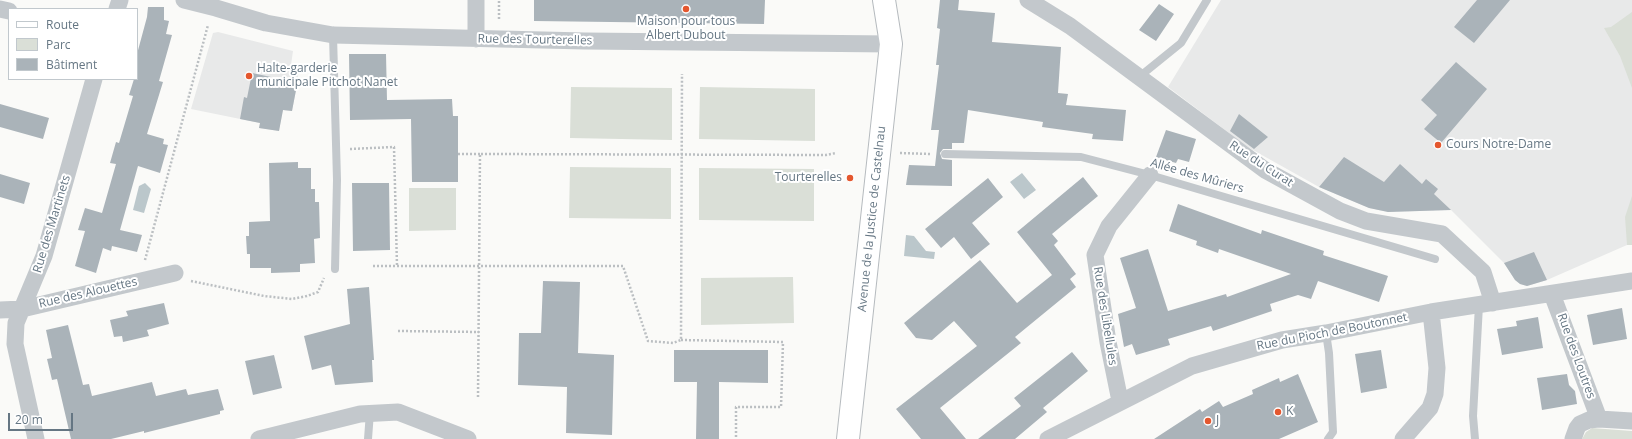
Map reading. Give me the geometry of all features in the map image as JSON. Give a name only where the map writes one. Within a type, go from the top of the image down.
[{"type":"main road","name":"Avenue de la Justice de Castelnau","points":[[848,439],[891,44],[884,0]]},
{"type":"street","name":"Rue des Tourterelles","points":[[184,0],[266,23],[333,35],[476,39],[891,44]]},
{"type":"street","points":[[476,0],[476,39]]},
{"type":"street","name":"Rue du Curat","points":[[1028,0],[1070,26],[1265,170],[1340,212],[1366,220],[1442,234],[1483,272],[1486,304]]},
{"type":"street","name":"Rue des Martinets","points":[[36,439],[15,344],[16,323],[44,256],[94,80]]},
{"type":"street","name":"Rue des Libellules","points":[[1120,401],[1108,342],[1095,255],[1109,226],[1150,175]]},
{"type":"street","name":"Rue des Alouettes","points":[[0,310],[22,309],[175,273]]},
{"type":"street","name":"Rue du Pioch de Boutonnet","points":[[1048,439],[1120,401],[1192,366],[1282,340],[1326,333],[1431,312],[1632,281]]},
{"type":"street","name":"Rue des Loutres","points":[[1552,294],[1599,419]]},
{"type":"street","points":[[1403,439],[1430,408],[1435,394],[1437,368],[1431,312]]},
{"type":"street","points":[[259,439],[370,412],[398,412],[461,437]]},
{"type":"street","points":[[1573,439],[1580,424],[1589,420],[1632,420]]},
{"type":"lane","points":[[1139,77],[1181,42],[1207,0]]},
{"type":"lane","points":[[333,35],[336,149],[335,269]]},
{"type":"lane","name":"Allée des Mûriers","points":[[945,154],[1081,157],[1150,175],[1435,260]]},
{"type":"lane","points":[[1475,439],[1473,416],[1486,304]]},
{"type":"lane","points":[[1326,333],[1329,353],[1333,432],[1328,439]]},
{"type":"lane","points":[[368,439],[370,412]]},
{"type":"path","points":[[139,281],[213,7]]},
{"type":"path","points":[[681,340],[682,74]]},
{"type":"path","points":[[336,149],[394,147],[397,266]]},
{"type":"path","points":[[879,153],[945,154]]},
{"type":"path","points":[[458,154],[682,154],[826,156],[836,154]]},
{"type":"path","points":[[478,397],[480,154]]},
{"type":"path","points":[[373,266],[623,266],[648,341],[673,343],[681,340],[783,342],[781,407],[736,407],[736,439]]},
{"type":"path","points":[[175,273],[181,279],[257,295],[292,300],[318,292],[324,279],[335,269]]},
{"type":"path","points":[[398,331],[479,332]]},
{"type":"shaded area","name":"Cours Notre-Dame","points":[[1221,0],[1632,0],[1632,245],[1627,245],[1547,280],[1527,286],[1520,284],[1515,280],[1504,263],[1451,210],[1388,212],[1369,208],[1319,187],[1253,150],[1235,139],[1168,87]]},
{"type":"shaded area","name":"Halte-garderie municipale Pitchot Nanet","points":[[218,32],[293,51],[291,65],[299,67],[297,85],[292,111],[283,110],[279,131],[259,128],[260,123],[191,109],[213,33]]},
{"type":"shaded area","points":[[1022,173],[1036,190],[1024,199],[1010,182]]},
{"type":"shaded area","points":[[145,183],[151,189],[144,213],[133,210],[139,186]]},
{"type":"shaded area","points":[[906,235],[914,236],[926,251],[935,252],[934,259],[904,256]]},
{"type":"green space","points":[[1632,12],[1632,88],[1620,56],[1604,28],[1611,27]]},
{"type":"green space","points":[[571,87],[672,88],[672,140],[570,138]]},
{"type":"green space","points":[[700,87],[815,89],[815,141],[699,139]]},
{"type":"green space","points":[[570,167],[671,168],[671,219],[569,218]]},
{"type":"green space","points":[[699,168],[814,169],[814,221],[699,220]]},
{"type":"green space","points":[[409,188],[456,188],[456,230],[409,231]]},
{"type":"green space","points":[[1632,196],[1632,245],[1627,245],[1625,217]]},
{"type":"green space","points":[[793,277],[794,323],[701,325],[701,278]]},
{"type":"green space","points":[[1592,428],[1632,431],[1632,439],[1582,439],[1586,432]]},
{"type":"building","points":[[534,0],[765,0],[764,24],[534,21]]},
{"type":"building","points":[[940,0],[959,0],[958,10],[995,13],[992,42],[1061,47],[1058,93],[1068,94],[1066,105],[1126,110],[1123,141],[1092,139],[1093,134],[1042,127],[1043,122],[968,110],[964,143],[952,143],[952,149],[943,149],[940,153],[942,159],[952,160],[952,186],[906,185],[909,165],[935,166],[939,130],[931,130],[939,65],[936,65],[940,29],[937,28]]},
{"type":"building","points":[[1477,0],[1510,0],[1474,43],[1454,27]]},
{"type":"building","points":[[1159,4],[1174,14],[1156,41],[1139,30]]},
{"type":"building","points":[[148,7],[164,7],[164,20],[169,21],[166,34],[172,35],[159,81],[163,82],[147,134],[164,139],[163,144],[168,145],[160,173],[138,166],[120,230],[142,235],[137,252],[112,246],[111,251],[103,248],[96,273],[75,266],[85,231],[78,230],[85,208],[102,213],[116,164],[110,163],[116,142],[119,143],[133,96],[129,95],[134,80],[138,80],[138,50],[147,17]]},
{"type":"building","points":[[349,54],[386,54],[387,100],[452,99],[453,116],[458,116],[458,182],[412,182],[411,119],[350,120]]},
{"type":"building","points":[[1456,62],[1487,89],[1441,143],[1424,129],[1437,115],[1421,100]]},
{"type":"building","points":[[252,73],[271,77],[270,80],[297,85],[292,111],[283,110],[279,131],[259,128],[260,123],[240,119],[244,97],[247,98]]},
{"type":"building","points":[[0,104],[49,118],[43,139],[0,127]]},
{"type":"building","points":[[1239,114],[1268,137],[1254,149],[1230,131]]},
{"type":"building","points":[[1166,130],[1196,139],[1189,162],[1178,159],[1176,163],[1156,157]]},
{"type":"building","points":[[1344,157],[1384,182],[1400,164],[1422,184],[1426,179],[1438,189],[1434,194],[1451,210],[1388,212],[1369,208],[1319,187]]},
{"type":"building","points":[[298,162],[298,168],[311,168],[311,189],[315,189],[315,202],[319,202],[320,238],[314,239],[315,263],[300,264],[300,272],[271,273],[271,268],[250,268],[250,254],[247,254],[246,236],[249,236],[249,222],[270,221],[269,163]]},
{"type":"building","points":[[0,174],[30,183],[24,204],[0,197]]},
{"type":"building","points":[[1083,177],[1098,196],[1052,234],[1058,241],[1054,245],[1076,274],[1070,279],[1076,287],[1015,337],[1021,343],[940,408],[966,439],[921,439],[896,409],[977,346],[954,321],[932,340],[916,338],[904,323],[980,260],[1017,303],[1052,275],[1017,232]]},
{"type":"building","points":[[988,178],[1003,197],[972,223],[990,244],[971,259],[954,237],[941,248],[925,229]]},
{"type":"building","points":[[352,183],[389,183],[390,250],[353,251]]},
{"type":"building","points":[[1178,204],[1261,234],[1262,230],[1324,251],[1323,255],[1388,276],[1379,302],[1318,281],[1311,299],[1298,295],[1270,304],[1272,311],[1213,331],[1211,326],[1168,339],[1170,345],[1136,355],[1132,344],[1124,347],[1118,314],[1136,308],[1120,258],[1148,249],[1168,311],[1226,294],[1227,297],[1291,274],[1219,249],[1218,253],[1196,245],[1197,241],[1169,231]]},
{"type":"building","points":[[1534,252],[1547,280],[1527,286],[1520,284],[1515,280],[1504,263]]},
{"type":"building","points":[[543,281],[580,282],[578,353],[614,355],[612,435],[566,433],[567,387],[518,385],[519,333],[541,333]]},
{"type":"building","points":[[369,287],[374,360],[372,360],[373,382],[335,385],[331,365],[312,370],[304,336],[350,324],[347,289]]},
{"type":"building","points":[[164,303],[169,324],[147,330],[149,336],[123,342],[122,336],[114,337],[110,320],[128,316],[126,311]]},
{"type":"building","points":[[1622,308],[1627,339],[1593,345],[1587,315]]},
{"type":"building","points":[[1538,317],[1543,348],[1502,355],[1497,329],[1517,326],[1516,321]]},
{"type":"building","points":[[68,325],[83,385],[89,384],[92,396],[152,382],[156,396],[186,389],[188,395],[218,389],[224,410],[220,411],[220,414],[144,433],[144,431],[111,439],[71,439],[57,379],[52,380],[47,359],[52,358],[46,330]]},
{"type":"building","points":[[674,350],[768,350],[768,383],[719,382],[719,439],[696,439],[697,382],[674,382]]},
{"type":"building","points":[[1381,350],[1387,388],[1361,393],[1355,354]]},
{"type":"building","points":[[1072,352],[1088,371],[1043,408],[1047,412],[1015,439],[978,439],[1021,406],[1014,398]]},
{"type":"building","points":[[274,355],[282,388],[253,395],[245,361]]},
{"type":"building","name":"K","points":[[1298,374],[1318,422],[1279,439],[1154,439],[1200,409],[1202,412],[1219,401],[1223,407],[1253,394],[1252,390],[1279,378],[1280,382]]},
{"type":"building","points":[[1567,374],[1569,385],[1575,391],[1577,404],[1542,410],[1537,378]]},
{"type":"place","name":"Maison pour tous Albert Dubout","points":[[686,9]]},
{"type":"place","name":"Halte-garderie municipale Pitchot Nanet","points":[[249,76]]},
{"type":"place","name":"Cours Notre-Dame","points":[[1438,145]]},
{"type":"place","name":"Tourterelles","points":[[850,178]]},
{"type":"place","name":"K","points":[[1278,412]]},
{"type":"place","name":"J","points":[[1208,421]]}]
